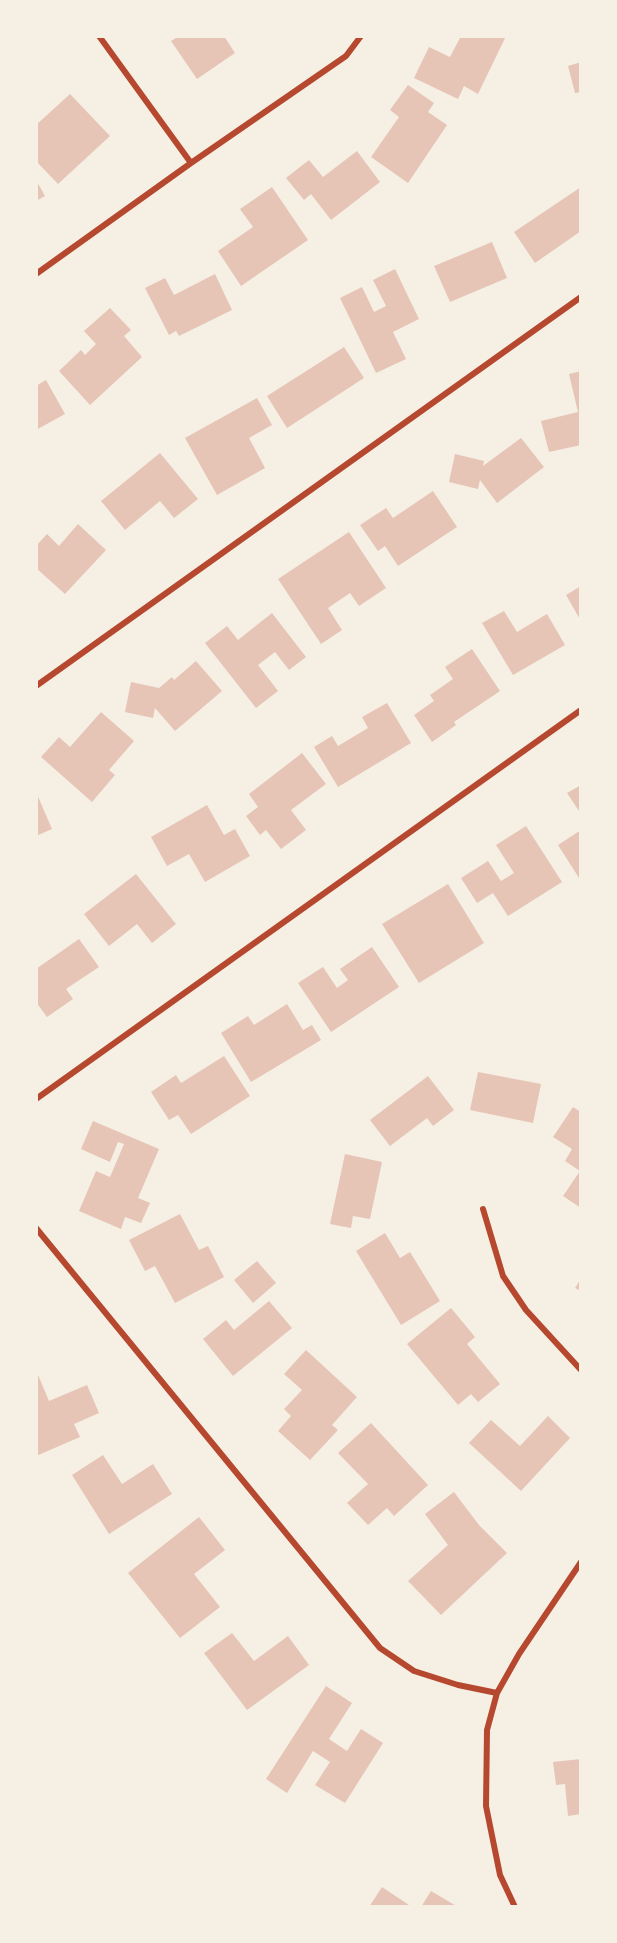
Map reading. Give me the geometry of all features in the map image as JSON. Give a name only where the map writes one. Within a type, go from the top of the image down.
[{"type":"street","points":[[99,36],[190,163]]},
{"type":"street","points":[[36,274],[190,163],[346,56],[361,36]]},
{"type":"street","points":[[36,686],[581,297]]},
{"type":"street","points":[[36,1100],[581,710]]},
{"type":"street","points":[[483,1209],[503,1276],[526,1310],[581,1370]]},
{"type":"street","points":[[36,1227],[380,1648],[414,1671],[458,1685],[497,1693]]},
{"type":"street","points":[[515,1907],[500,1875],[486,1806],[487,1730],[497,1693],[519,1654],[581,1562]]},
{"type":"building","points":[[179,36],[224,36],[235,53],[197,79],[171,41]]},
{"type":"building","points":[[461,36],[506,36],[478,94],[464,86],[458,99],[414,78],[429,47],[450,57]]},
{"type":"building","points":[[581,62],[581,92],[575,93],[568,66]]},
{"type":"building","points":[[408,85],[434,103],[428,112],[447,125],[408,183],[371,157],[399,117],[390,110]]},
{"type":"building","points":[[70,94],[110,136],[58,184],[36,161],[36,125]]},
{"type":"building","points":[[357,151],[380,182],[331,220],[311,194],[304,200],[286,178],[309,160],[323,177]]},
{"type":"building","points":[[36,180],[45,196],[36,201]]},
{"type":"building","points":[[272,187],[308,240],[241,286],[218,251],[253,227],[240,209]]},
{"type":"building","points":[[581,187],[581,231],[535,263],[514,232]]},
{"type":"building","points":[[492,242],[507,278],[450,302],[434,266]]},
{"type":"building","points":[[395,269],[419,319],[393,332],[406,359],[376,373],[340,298],[362,287],[374,312],[386,306],[373,280]]},
{"type":"building","points":[[215,274],[232,310],[179,336],[176,331],[169,335],[145,288],[165,278],[174,295]]},
{"type":"building","points":[[110,308],[131,330],[124,336],[142,357],[90,405],[59,371],[81,350],[85,355],[96,344],[84,331]]},
{"type":"building","points":[[344,347],[364,378],[287,428],[267,396]]},
{"type":"building","points":[[581,371],[581,445],[549,452],[541,421],[578,412],[569,374]]},
{"type":"building","points":[[46,380],[65,414],[36,430],[36,386]]},
{"type":"building","points":[[257,398],[272,425],[249,438],[265,468],[217,495],[185,438]]},
{"type":"building","points":[[521,438],[544,467],[497,503],[480,480],[478,489],[449,482],[455,454],[484,461],[483,466]]},
{"type":"building","points":[[160,453],[198,499],[174,518],[160,501],[125,530],[101,501]]},
{"type":"building","points":[[433,491],[457,527],[398,566],[385,546],[378,551],[360,525],[386,508],[393,518]]},
{"type":"building","points":[[78,524],[106,550],[65,594],[36,568],[36,546],[47,534],[59,546]]},
{"type":"building","points":[[349,532],[386,588],[359,606],[350,593],[328,608],[342,630],[321,644],[278,579]]},
{"type":"building","points":[[581,586],[581,621],[566,595]]},
{"type":"building","points":[[504,611],[517,632],[547,614],[565,645],[513,675],[482,623]]},
{"type":"building","points":[[272,613],[306,657],[289,670],[275,652],[258,665],[278,691],[256,708],[205,643],[227,626],[238,640]]},
{"type":"building","points":[[472,649],[500,691],[454,722],[456,725],[432,742],[414,715],[434,701],[430,695],[453,679],[445,667]]},
{"type":"building","points":[[196,661],[222,691],[175,731],[155,708],[153,718],[125,712],[131,682],[159,688],[172,677],[174,680]]},
{"type":"building","points":[[387,703],[411,743],[338,787],[314,747],[332,736],[338,746],[368,728],[362,717]]},
{"type":"building","points":[[101,712],[134,741],[109,770],[115,775],[92,802],[41,757],[59,737],[70,747]]},
{"type":"building","points":[[302,753],[326,784],[291,810],[306,830],[281,849],[266,830],[260,835],[246,816],[258,807],[249,794]]},
{"type":"building","points":[[581,785],[581,814],[567,793]]},
{"type":"building","points":[[36,792],[52,829],[36,836]]},
{"type":"building","points":[[207,805],[224,835],[235,829],[250,856],[205,882],[189,854],[167,866],[151,837]]},
{"type":"building","points":[[526,826],[562,882],[508,916],[493,893],[477,903],[461,878],[488,861],[501,881],[514,873],[496,845]]},
{"type":"building","points":[[581,830],[581,881],[558,845]]},
{"type":"building","points":[[136,874],[176,924],[152,943],[137,924],[109,946],[84,914]]},
{"type":"building","points":[[448,884],[484,943],[419,983],[382,924]]},
{"type":"building","points":[[79,939],[99,967],[66,989],[73,999],[47,1017],[36,1002],[36,969]]},
{"type":"building","points":[[372,947],[399,987],[331,1032],[298,983],[323,967],[337,988],[348,980],[340,969]]},
{"type":"building","points":[[287,1004],[303,1030],[312,1025],[321,1040],[251,1082],[221,1033],[248,1016],[254,1025]]},
{"type":"building","points":[[224,1056],[250,1096],[191,1134],[178,1115],[169,1120],[151,1092],[176,1075],[181,1083]]},
{"type":"building","points":[[478,1072],[541,1084],[533,1123],[470,1110]]},
{"type":"building","points":[[428,1076],[454,1110],[433,1126],[427,1118],[390,1146],[370,1120]]},
{"type":"building","points":[[573,1107],[581,1112],[581,1208],[563,1196],[580,1171],[565,1161],[572,1149],[553,1137]]},
{"type":"building","points":[[93,1121],[159,1149],[138,1198],[150,1203],[141,1223],[125,1217],[121,1229],[79,1211],[96,1171],[110,1177],[124,1144],[118,1142],[110,1162],[81,1149]]},
{"type":"building","points":[[345,1154],[382,1162],[370,1219],[353,1216],[351,1228],[330,1224]]},
{"type":"building","points":[[180,1214],[199,1250],[208,1246],[224,1277],[175,1303],[155,1266],[145,1271],[129,1240]]},
{"type":"building","points":[[385,1233],[400,1258],[410,1252],[440,1301],[401,1325],[356,1251]]},
{"type":"building","points":[[257,1261],[276,1283],[253,1303],[234,1280]]},
{"type":"building","points":[[581,1279],[581,1291],[575,1288]]},
{"type":"building","points":[[269,1301],[292,1328],[233,1376],[203,1339],[226,1320],[234,1330]]},
{"type":"building","points":[[451,1308],[475,1337],[467,1344],[500,1384],[478,1402],[471,1394],[458,1405],[407,1344]]},
{"type":"building","points":[[306,1350],[357,1397],[332,1425],[338,1430],[310,1460],[278,1431],[291,1416],[284,1409],[302,1390],[284,1374]]},
{"type":"building","points":[[36,1370],[49,1401],[87,1385],[99,1413],[74,1424],[80,1437],[36,1456]]},
{"type":"building","points":[[548,1416],[570,1438],[521,1491],[469,1443],[491,1420],[520,1446]]},
{"type":"building","points":[[371,1423],[428,1485],[394,1516],[387,1508],[368,1525],[347,1503],[368,1484],[338,1453]]},
{"type":"building","points":[[103,1455],[122,1484],[153,1464],[172,1494],[109,1534],[72,1475]]},
{"type":"building","points":[[454,1492],[479,1525],[507,1553],[441,1615],[408,1581],[448,1545],[425,1514]]},
{"type":"building","points":[[199,1517],[225,1550],[194,1574],[220,1607],[180,1638],[128,1573]]},
{"type":"building","points":[[232,1633],[254,1661],[288,1636],[309,1665],[247,1710],[204,1653]]},
{"type":"building","points":[[326,1686],[352,1703],[329,1739],[347,1751],[361,1729],[383,1743],[345,1803],[315,1785],[330,1762],[313,1751],[287,1793],[266,1779]]},
{"type":"building","points":[[581,1759],[581,1814],[568,1816],[565,1784],[556,1785],[553,1762]]},
{"type":"building","points":[[382,1887],[409,1905],[408,1907],[369,1907]]},
{"type":"building","points":[[431,1891],[458,1907],[421,1907]]}]
